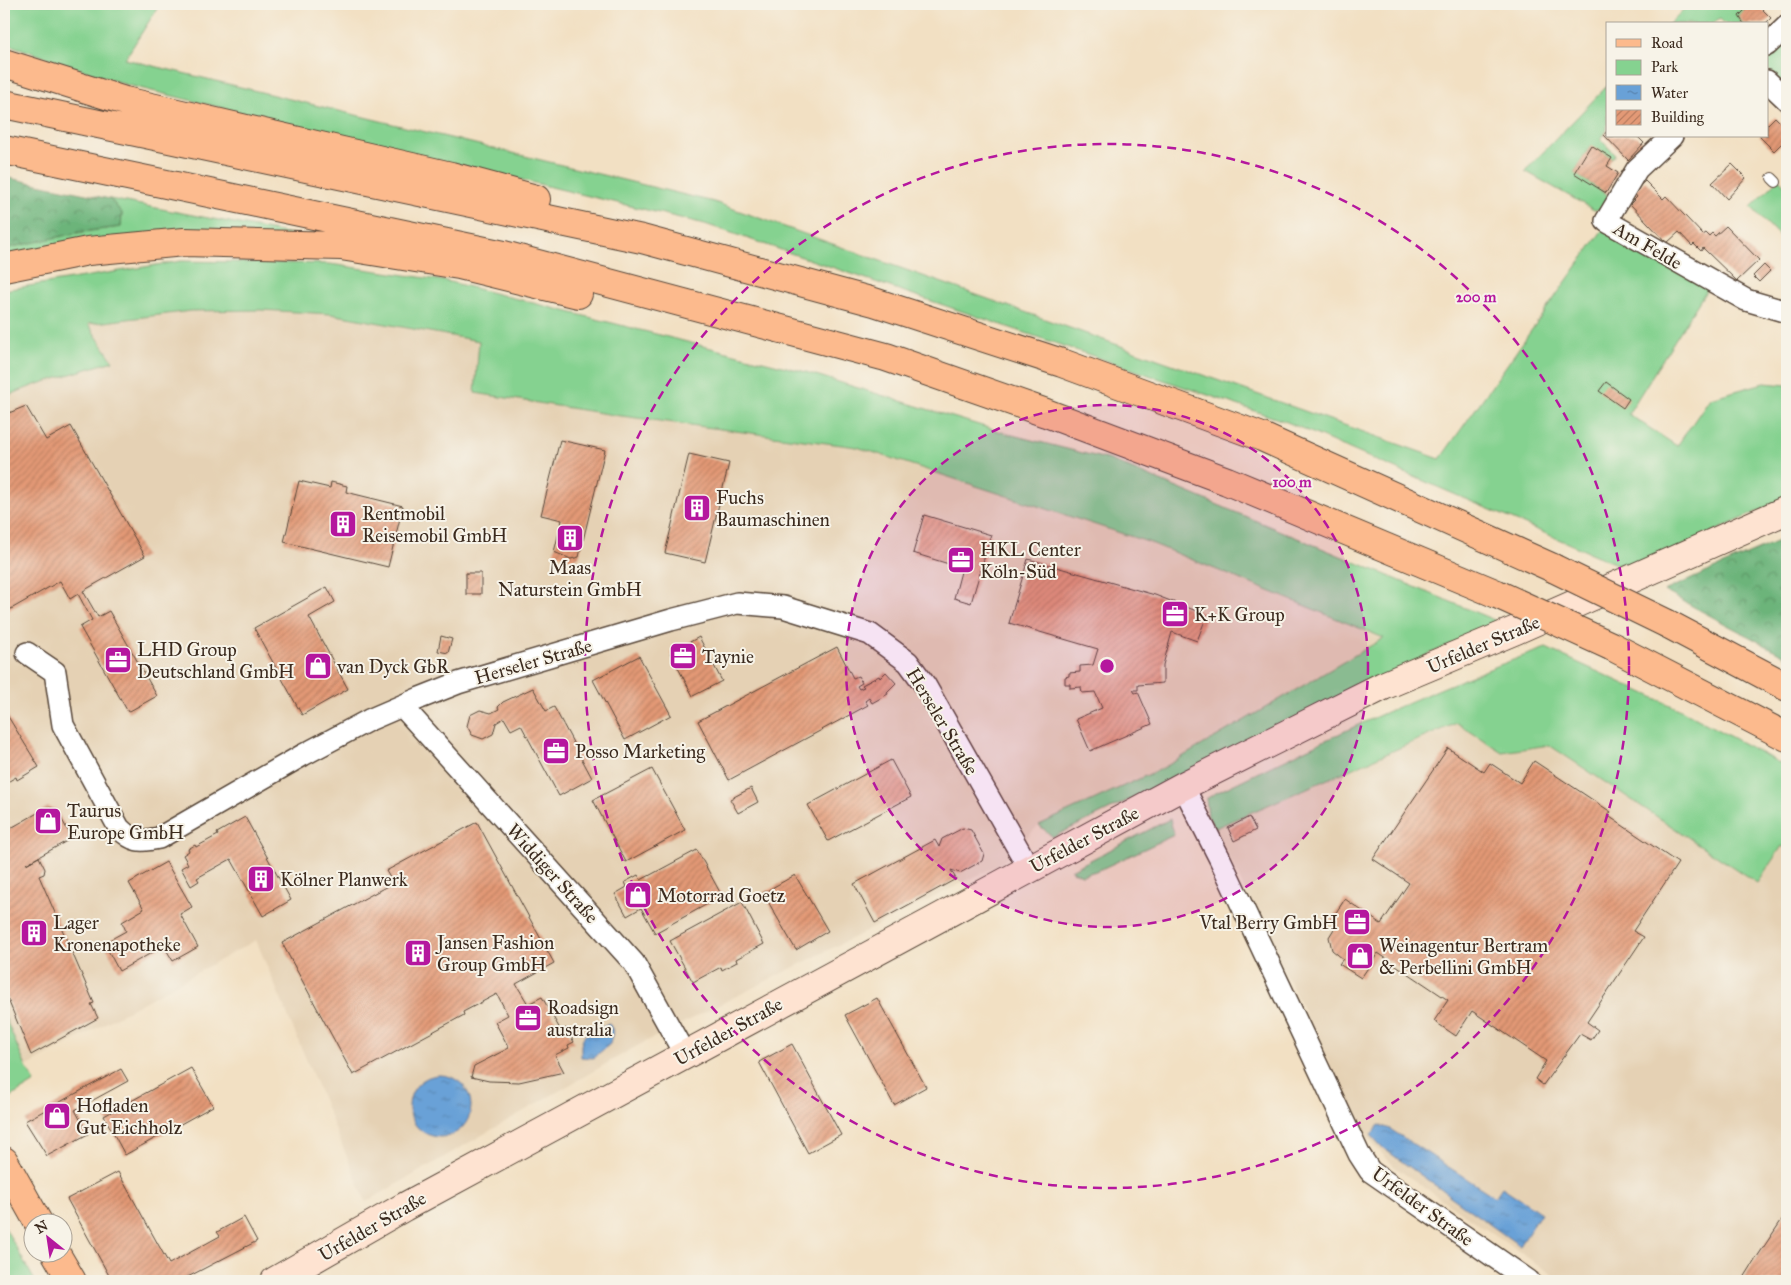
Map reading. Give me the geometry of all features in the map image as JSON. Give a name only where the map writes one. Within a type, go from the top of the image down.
[{"type":"main road","points":[[4,63],[125,101],[451,176],[528,197],[642,239]]},
{"type":"main road","points":[[4,104],[642,239],[874,302],[1071,367],[1262,437],[1553,568],[1668,624],[1787,687]]},
{"type":"main road","points":[[4,150],[504,255],[886,358],[1046,413],[1227,481],[1497,594],[1612,646],[1787,737]]},
{"type":"main road","points":[[4,268],[88,251],[184,242],[341,246],[468,268],[818,356],[886,358]]},
{"type":"main road","name":"Urfelder Straße","points":[[275,1281],[404,1207],[1183,786],[1383,686],[1516,630],[1787,510]]},
{"type":"main road","points":[[4,1161],[32,1212]]},
{"type":"main road","points":[[61,1262],[72,1281]]},
{"type":"street","points":[[1768,44],[1787,26]]},
{"type":"street","points":[[1768,81],[1787,100]]},
{"type":"street","name":"Am Felde","points":[[1670,138],[1637,170],[1606,221],[1746,300],[1787,312]]},
{"type":"street","name":"Herseler Straße","points":[[27,653],[55,672],[63,725],[119,828],[130,839],[146,841],[159,838],[303,755],[369,720],[458,683],[737,603],[783,607],[870,634],[908,662],[925,685],[1029,868]]},
{"type":"street","name":"Widdiger Straße","points":[[402,706],[634,962],[685,1055]]},
{"type":"street","name":"Urfelder Straße","points":[[1183,786],[1220,859],[1359,1154],[1370,1171],[1529,1281]]},
{"type":"shaded area","points":[[261,310],[331,314],[479,341],[475,393],[614,415],[857,447],[1151,543],[1385,638],[1165,767],[1039,825],[1002,863],[637,1046],[366,1202],[256,940],[26,1067],[4,1015],[4,397],[35,385],[113,361],[88,324],[191,311]]},
{"type":"shaded area","points":[[1457,723],[1502,752],[1549,745],[1757,882],[1782,846],[1787,849],[1787,1281],[1562,1281],[1396,1168],[1363,1134],[1215,828]]},
{"type":"green space","points":[[4,4],[160,4],[125,59],[714,202],[1440,459],[1604,228],[1709,286],[1628,414],[1677,446],[1710,398],[1764,383],[1787,385],[1787,498],[1630,570],[1287,422],[705,224],[127,85],[4,43]]},
{"type":"green space","points":[[1689,4],[1750,4],[1744,5],[1743,11],[1737,16],[1742,22],[1723,22],[1719,18],[1715,22],[1671,22]]},
{"type":"green space","points":[[1787,33],[1786,87],[1768,69],[1768,52]]},
{"type":"green space","points":[[1606,87],[1606,132],[1600,139],[1615,154],[1612,158],[1591,145],[1574,173],[1609,196],[1604,209],[1594,210],[1525,171]]},
{"type":"green space","points":[[4,177],[110,199],[122,213],[121,227],[81,232],[4,249]]},
{"type":"green space","points":[[1779,179],[1787,188],[1787,244],[1751,207]]},
{"type":"green space","points":[[110,199],[301,236],[4,261],[4,249],[62,235],[121,227],[122,213]]},
{"type":"green space","points":[[181,261],[330,264],[446,281],[806,372],[1008,434],[1110,460],[1499,622],[1414,661],[1053,837],[1039,825],[1165,767],[1384,638],[1151,543],[857,447],[614,415],[475,393],[479,341],[331,314],[261,310],[191,311],[88,324],[113,361],[35,385],[4,397],[4,290]]},
{"type":"green space","points":[[1787,537],[1787,657],[1664,591]]},
{"type":"green space","points":[[1546,648],[1679,709],[1787,767],[1787,849],[1782,846],[1757,883],[1549,745],[1502,752],[1457,723],[1215,828],[1208,817],[1206,799],[1216,793],[1420,697]]},
{"type":"green space","points":[[1170,819],[1174,835],[1099,870],[1082,875],[1071,870]]},
{"type":"green space","points":[[4,1015],[26,1067],[35,1082],[4,1101]]},
{"type":"green space","points":[[4,1226],[22,1258],[22,1262],[24,1262],[35,1281],[4,1281]]},
{"type":"water","points":[[609,1023],[613,1031],[610,1044],[593,1058],[581,1057],[581,1045],[584,1036]]},
{"type":"water","points":[[434,1075],[446,1075],[462,1084],[469,1094],[471,1106],[469,1118],[462,1128],[446,1137],[434,1137],[423,1132],[414,1123],[409,1112],[409,1100],[414,1089],[423,1080]]},
{"type":"water","points":[[1379,1125],[1390,1129],[1495,1197],[1502,1187],[1541,1213],[1520,1246],[1383,1148],[1371,1135]]},
{"type":"building","points":[[1767,4],[1762,9],[1771,18],[1767,22],[1743,22],[1739,16],[1744,11],[1744,6]]},
{"type":"building","points":[[1775,117],[1787,129],[1787,138],[1774,151],[1761,138],[1768,138],[1768,124]]},
{"type":"building","points":[[1607,138],[1639,138],[1644,143],[1628,160]]},
{"type":"building","points":[[1591,145],[1612,158],[1607,166],[1618,173],[1606,193],[1574,173]]},
{"type":"building","points":[[1732,164],[1746,178],[1727,199],[1712,183]]},
{"type":"building","points":[[1645,181],[1663,199],[1666,196],[1703,235],[1706,233],[1709,236],[1712,233],[1715,236],[1726,226],[1759,260],[1737,281],[1703,248],[1701,251],[1694,244],[1692,246],[1679,232],[1667,243],[1630,204],[1637,197],[1633,192]]},
{"type":"building","points":[[1764,265],[1770,271],[1759,282],[1753,276]]},
{"type":"building","points":[[1606,382],[1629,399],[1623,408],[1599,391]]},
{"type":"building","points":[[26,406],[46,440],[71,426],[145,556],[83,591],[98,617],[109,611],[157,696],[128,712],[80,627],[92,620],[78,594],[70,599],[60,581],[4,613],[4,415]]},
{"type":"building","points":[[560,440],[605,450],[579,557],[571,559],[554,552],[562,520],[541,515]]},
{"type":"building","name":"Fuchs Baumaschinen","points":[[689,454],[729,463],[705,562],[665,553]]},
{"type":"building","name":"Rentmobil Reisemobil GmbH","points":[[299,481],[330,488],[331,482],[347,486],[346,492],[403,506],[388,567],[284,542]]},
{"type":"building","name":"HKL Center Köln-Süd","points":[[924,515],[991,535],[971,603],[954,598],[962,568],[913,553]]},
{"type":"building","points":[[1028,559],[1155,595],[1207,615],[1197,641],[1172,632],[1163,665],[1163,683],[1138,685],[1138,690],[1133,690],[1135,693],[1138,692],[1152,724],[1090,751],[1076,719],[1102,708],[1095,692],[1082,693],[1081,687],[1070,688],[1070,684],[1065,684],[1065,677],[1069,676],[1069,673],[1080,672],[1080,666],[1093,665],[1098,649],[1009,623]]},
{"type":"building","points":[[466,573],[481,573],[481,594],[466,594]]},
{"type":"building","points":[[327,587],[335,602],[309,617],[348,689],[302,715],[254,628]]},
{"type":"building","points":[[441,636],[452,639],[448,653],[438,651]]},
{"type":"building","points":[[699,637],[722,681],[693,696],[670,653]]},
{"type":"building","points":[[837,647],[853,678],[858,676],[862,683],[857,686],[859,689],[864,687],[862,685],[879,676],[880,678],[886,672],[896,683],[887,692],[888,694],[872,703],[869,698],[865,701],[868,705],[729,780],[698,721]]},
{"type":"building","points":[[639,656],[671,715],[625,740],[593,680]]},
{"type":"building","name":"Posso Marketing","points":[[533,688],[546,711],[554,707],[592,778],[559,796],[521,725],[511,730],[504,718],[496,723],[493,734],[483,739],[472,735],[467,726],[470,715],[480,710],[491,713],[499,709],[498,707],[503,702]]},
{"type":"building","points":[[4,710],[39,767],[17,780],[16,777],[4,784]]},
{"type":"building","points":[[1448,748],[1484,772],[1490,763],[1520,783],[1534,761],[1611,812],[1607,815],[1678,863],[1633,931],[1644,937],[1587,1022],[1598,1030],[1591,1040],[1580,1034],[1543,1085],[1535,1079],[1546,1061],[1472,1011],[1456,1036],[1434,1021],[1448,1000],[1378,953],[1361,978],[1339,964],[1343,959],[1332,950],[1329,937],[1337,924],[1331,920],[1345,899],[1381,924],[1409,883],[1373,859]]},
{"type":"building","points":[[891,760],[911,797],[828,841],[808,805]]},
{"type":"building","points":[[652,769],[685,830],[626,862],[593,800]]},
{"type":"building","points":[[751,788],[758,802],[738,813],[730,799]]},
{"type":"building","name":"Lager Kronenapotheke","points":[[48,807],[56,809],[72,838],[26,864],[39,857],[45,869],[44,874],[39,876],[94,1003],[91,1004],[98,1018],[31,1055],[4,990],[4,832]]},
{"type":"building","name":"Kölner Planwerk","points":[[245,817],[291,900],[263,916],[231,859],[197,878],[199,881],[191,886],[181,868],[188,864],[183,855],[189,851],[188,849],[195,845],[196,847],[218,835],[217,833]]},
{"type":"building","points":[[1249,817],[1256,830],[1234,841],[1228,828]]},
{"type":"building","name":"Jansen Fashion Group GmbH","points":[[477,822],[554,963],[516,984],[528,1004],[542,997],[561,1031],[566,1028],[574,1042],[568,1045],[569,1048],[555,1055],[564,1072],[519,1082],[489,1081],[471,1077],[474,1066],[509,1048],[495,1022],[508,1015],[497,994],[463,1012],[464,1015],[353,1075],[282,943],[393,883],[386,871]]},
{"type":"building","points":[[963,828],[971,830],[984,854],[982,861],[960,873],[951,870],[956,879],[875,923],[854,884],[935,840],[939,847],[942,839]]},
{"type":"building","points":[[697,850],[722,896],[655,933],[641,908],[627,916],[615,894],[627,887],[625,882],[638,875],[641,880]]},
{"type":"building","points":[[166,862],[192,907],[180,914],[198,947],[173,961],[164,946],[119,971],[104,943],[126,931],[122,922],[144,909],[129,883]]},
{"type":"building","points":[[795,875],[828,931],[796,950],[763,893]]},
{"type":"building","points":[[742,902],[764,944],[736,959],[737,962],[722,970],[721,967],[693,982],[670,941]]},
{"type":"building","points":[[877,998],[926,1087],[894,1105],[845,1015]]},
{"type":"building","points":[[792,1044],[841,1135],[808,1153],[759,1062]]},
{"type":"building","points":[[191,1068],[213,1106],[125,1155],[104,1116]]},
{"type":"building","name":"Hofladen Gut Eichholz","points":[[121,1069],[128,1081],[75,1110],[88,1134],[47,1156],[25,1121]]},
{"type":"building","points":[[118,1172],[169,1264],[220,1236],[217,1232],[244,1217],[257,1241],[180,1281],[112,1281],[67,1199]]},
{"type":"building","points":[[1787,1212],[1787,1281],[1742,1281],[1757,1257]]},
{"type":"place","name":"Fuchs Baumaschinen","points":[[697,508]]},
{"type":"place","name":"Rentmobil Reisemobil GmbH","points":[[343,524]]},
{"type":"place","name":"Maas Naturstein GmbH","points":[[570,538]]},
{"type":"place","name":"HKL Center Köln-Süd","points":[[961,560]]},
{"type":"place","name":"K+K Group","points":[[1175,614]]},
{"type":"place","name":"Taynie","points":[[683,656]]},
{"type":"place","name":"LHD Group Deutschland GmbH","points":[[118,660]]},
{"type":"place","name":"van Dyck GbR","points":[[318,666]]},
{"type":"place","name":"Posso Marketing","points":[[556,751]]},
{"type":"place","name":"Taurus Europe GmbH","points":[[48,821]]},
{"type":"place","name":"Kölner Planwerk","points":[[261,879]]},
{"type":"place","name":"Motorrad Goetz","points":[[638,895]]},
{"type":"place","name":"Vtal Berry GmbH","points":[[1357,922]]},
{"type":"place","name":"Lager Kronenapotheke","points":[[34,933]]},
{"type":"place","name":"Jansen Fashion Group GmbH","points":[[418,953]]},
{"type":"place","name":"Weinagentur Bertram & Perbellini GmbH","points":[[1360,956]]},
{"type":"place","name":"Roadsign australia","points":[[528,1018]]},
{"type":"place","name":"Hofladen Gut Eichholz","points":[[57,1116]]}]
